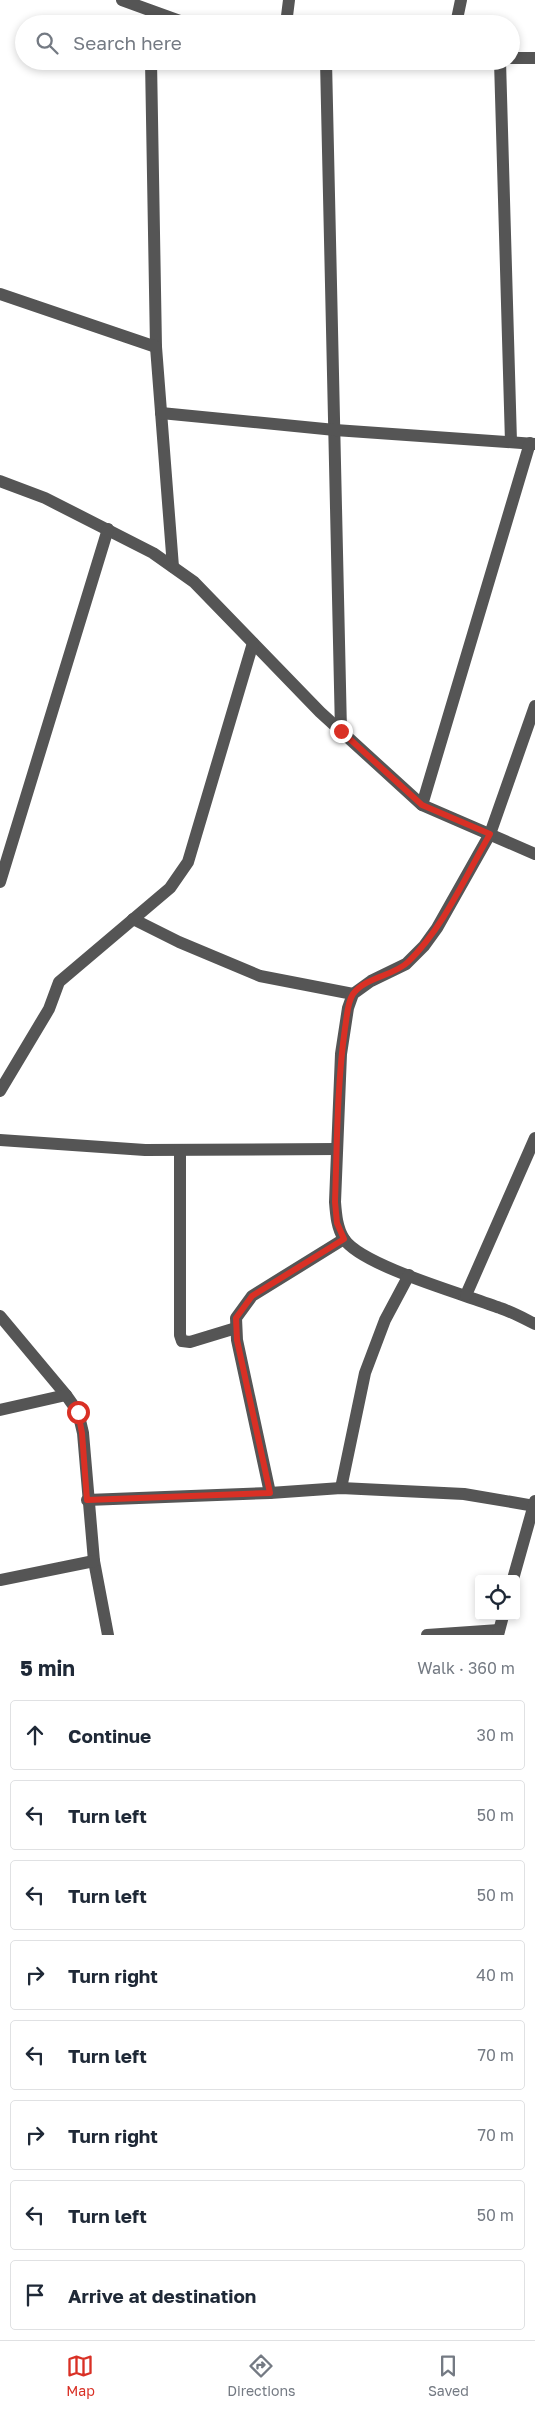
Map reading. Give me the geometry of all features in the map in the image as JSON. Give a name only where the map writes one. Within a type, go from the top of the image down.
[{"type":"street","points":[[123,0],[146,15]]},
{"type":"street","points":[[288,15],[290,0]]},
{"type":"street","points":[[458,15],[461,0]]},
{"type":"street","points":[[520,58],[535,58]]},
{"type":"street","points":[[151,70],[156,347],[173,567]]},
{"type":"street","points":[[326,70],[341,731]]},
{"type":"street","points":[[500,70],[511,442]]},
{"type":"street","points":[[0,294],[156,347]]},
{"type":"street","points":[[161,413],[335,430],[532,443],[422,805]]},
{"type":"street","points":[[0,481],[45,498],[153,553],[194,582],[341,731],[422,805],[535,854]]},
{"type":"street","points":[[0,882],[108,529]]},
{"type":"street","points":[[0,1091],[49,1009],[59,982],[170,888],[188,862],[253,643]]},
{"type":"street","points":[[535,706],[490,834],[437,928],[424,946],[406,964],[372,981],[353,994],[348,1008],[341,1054],[335,1202],[337,1223],[344,1239],[356,1252],[409,1275],[502,1308],[535,1324]]},
{"type":"street","points":[[133,918],[178,942],[260,976],[353,994]]},
{"type":"street","points":[[466,1295],[535,1138]]},
{"type":"street","points":[[0,1140],[145,1150],[336,1149]]},
{"type":"street","points":[[180,1150],[180,1335],[182,1341],[190,1342],[236,1328]]},
{"type":"street","points":[[270,1493],[236,1328],[236,1318],[252,1296],[344,1239]]},
{"type":"street","points":[[341,1488],[364,1373],[385,1320],[409,1275]]},
{"type":"street","points":[[0,1316],[78,1412],[82,1433],[94,1561],[108,1635]]},
{"type":"street","points":[[0,1410],[66,1395]]},
{"type":"street","points":[[87,1500],[270,1493],[341,1488],[464,1494],[534,1504],[514,1575]]},
{"type":"street","points":[[0,1580],[94,1561]]},
{"type":"street","points":[[427,1635],[498,1633],[502,1620]]},
{"type":"route","points":[[78,1412],[82,1433],[87,1500],[270,1493],[237,1340],[236,1318],[252,1296],[344,1239],[337,1223],[335,1202],[336,1149],[341,1054],[348,1008],[353,994],[372,981],[406,964],[424,946],[437,928],[490,834],[422,805],[341,731]]}]
